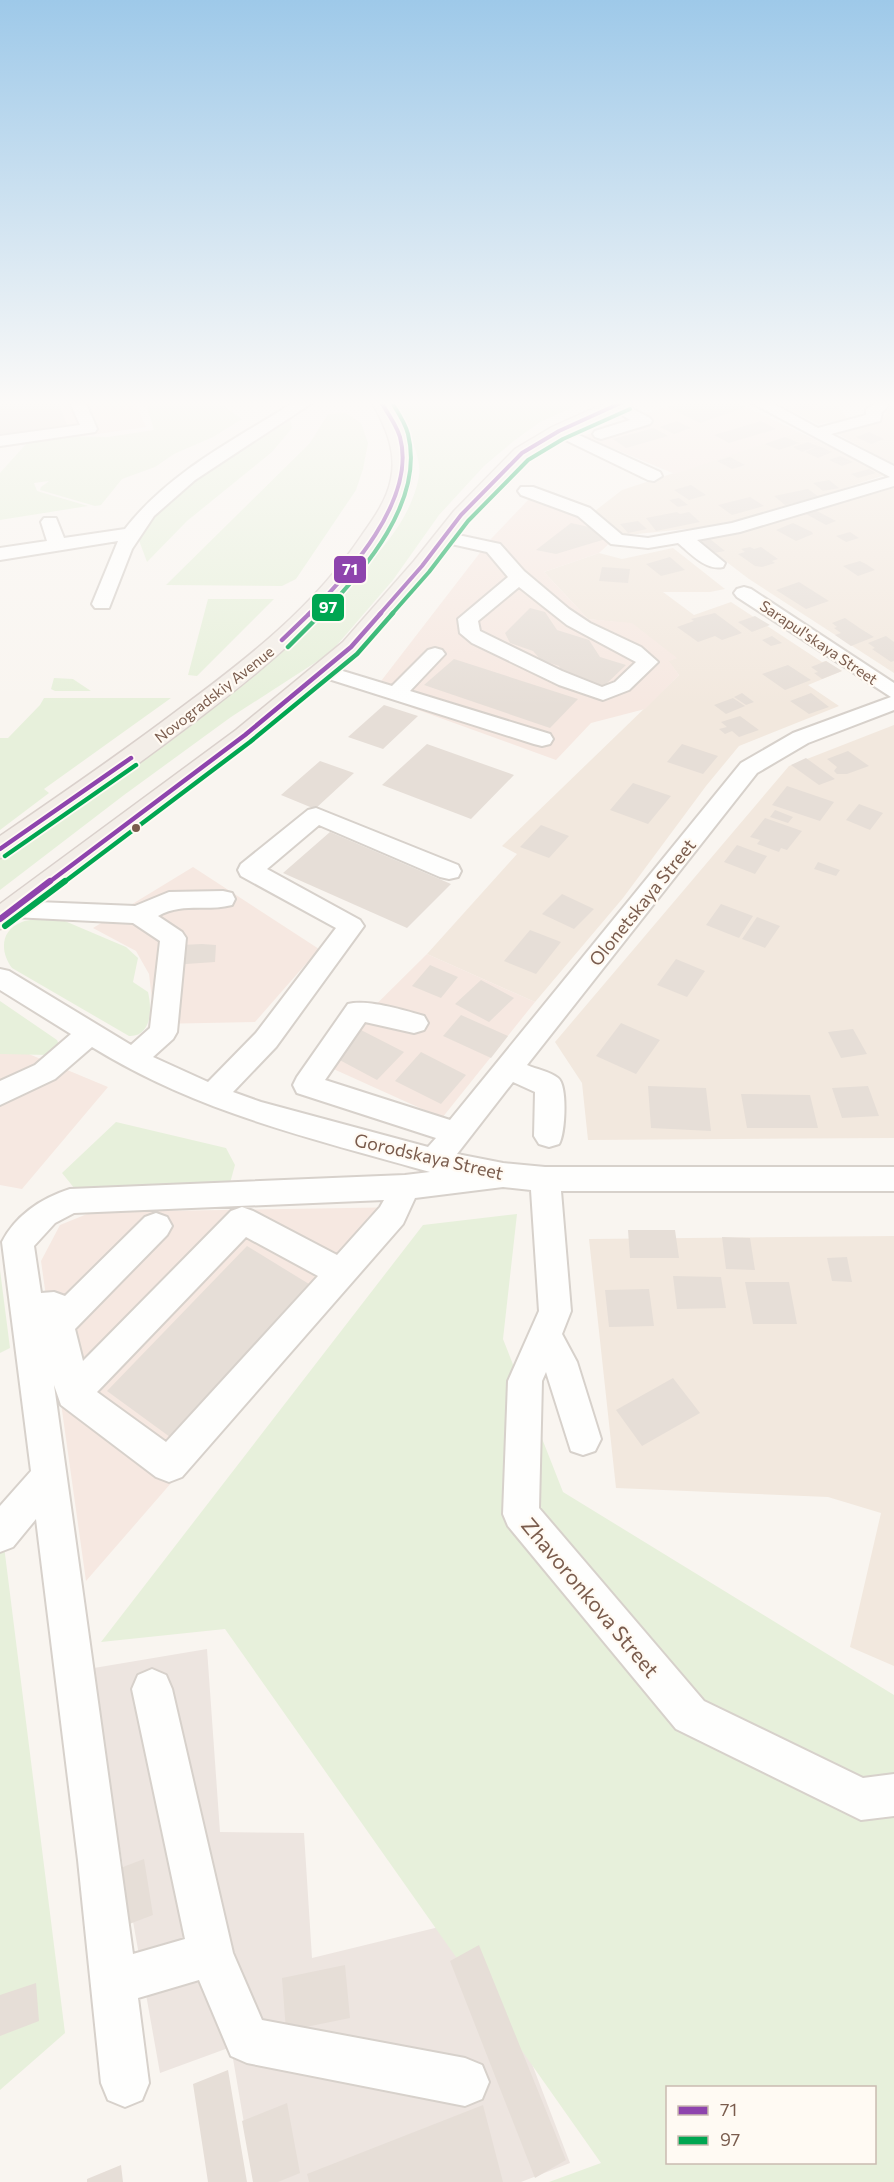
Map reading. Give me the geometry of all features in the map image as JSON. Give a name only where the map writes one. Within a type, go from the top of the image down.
[{"type":"main road","name":"Novogradskiy Avenue","points":[[0,849],[132,757],[252,667],[319,605],[367,546],[393,503]]},
{"type":"main road","points":[[6,914],[244,735],[351,647],[472,503]]},
{"type":"street","points":[[102,604],[115,567],[131,533],[157,503]]},
{"type":"street","points":[[559,503],[584,512],[617,540],[648,543],[734,528],[820,503]]},
{"type":"street","points":[[50,522],[57,545]]},
{"type":"street","points":[[9,557],[57,545],[131,533]]},
{"type":"street","points":[[444,537],[494,548],[498,556],[520,576],[581,626],[648,662],[622,686],[603,694],[561,681],[508,652],[482,642],[471,633],[468,619],[520,576]]},
{"type":"street","points":[[681,537],[716,563]]},
{"type":"street","name":"Sarapul'skaya Street","points":[[744,592],[894,692]]},
{"type":"street","points":[[397,693],[435,654]]},
{"type":"street","points":[[323,671],[542,739]]},
{"type":"street","name":"Olonetskaya Street","points":[[434,1161],[749,768],[773,750],[801,737],[894,702]]},
{"type":"street","points":[[212,1096],[266,1040],[351,926],[250,870],[316,815],[449,871]]},
{"type":"street","points":[[6,914],[139,915],[169,900],[223,899]]},
{"type":"street","points":[[133,1059],[163,1032],[172,938],[139,915]]},
{"type":"street","name":"Gorodskaya Street","points":[[0,978],[133,1059],[212,1096],[268,1115],[434,1161],[545,1179],[894,1179]]},
{"type":"street","points":[[414,1023],[358,1011],[307,1085],[456,1133]]},
{"type":"street","points":[[0,1094],[45,1072],[89,1034]]},
{"type":"street","points":[[509,1069],[549,1086],[549,1136]]},
{"type":"street","points":[[125,2083],[100,1860],[18,1242],[44,1214],[70,1200],[405,1187],[503,1174]]},
{"type":"street","name":"Zhavoronkova Street","points":[[545,1179],[555,1311],[525,1381],[521,1514],[690,1715],[861,1798],[894,1795]]},
{"type":"street","points":[[25,1308],[54,1306],[73,1394],[169,1465],[392,1215],[405,1187]]},
{"type":"street","points":[[73,1394],[242,1220],[340,1272]]},
{"type":"street","points":[[58,1325],[156,1226]]},
{"type":"street","points":[[545,1336],[560,1362],[583,1439]]},
{"type":"street","points":[[0,1534],[48,1478]]},
{"type":"street","points":[[152,1689],[211,1954],[247,2040],[465,2082]]},
{"type":"street","points":[[114,1982],[211,1954]]},
{"type":"shaded area","points":[[525,503],[548,503],[581,514],[612,541],[599,553],[544,572],[588,619],[632,623],[677,658],[669,661],[679,675],[645,709],[591,723],[556,760],[374,694],[378,685],[489,541]]},
{"type":"shaded area","points":[[606,503],[799,503],[733,524],[618,536],[595,511]]},
{"type":"shaded area","points":[[839,503],[894,503],[894,673],[749,579],[699,541]]},
{"type":"shaded area","points":[[673,548],[725,589],[710,592],[663,592],[694,615],[731,602],[822,662],[826,661],[842,671],[808,685],[839,706],[739,746],[706,786],[623,898],[535,1002],[427,954],[517,854],[502,846],[679,675],[668,661],[676,658],[632,624],[588,619],[544,572],[599,553],[622,559]]},
{"type":"shaded area","points":[[894,725],[894,1138],[588,1140],[582,1083],[555,1042],[789,766]]},
{"type":"shaded area","points":[[193,867],[319,949],[255,1022],[155,1024],[149,974],[136,951],[93,928]]},
{"type":"shaded area","points":[[427,954],[535,1002],[442,1118],[318,1062]]},
{"type":"shaded area","points":[[0,1042],[108,1087],[22,1189],[0,1185]]},
{"type":"shaded area","points":[[411,1207],[86,1581],[41,1261],[60,1225],[92,1212]]},
{"type":"shaded area","points":[[894,1236],[894,1666],[850,1647],[881,1513],[828,1497],[616,1488],[589,1239]]},
{"type":"shaded area","points":[[207,1649],[220,1832],[304,1833],[312,1958],[476,1918],[570,2163],[521,2182],[254,2182],[231,2047],[160,2073],[88,1669]]},
{"type":"green space","points":[[0,503],[77,503],[88,506],[0,520]]},
{"type":"green space","points":[[84,503],[103,503],[95,506]]},
{"type":"green space","points":[[164,503],[209,503],[187,521],[147,562],[137,535]]},
{"type":"green space","points":[[249,503],[347,503],[296,579],[282,586],[166,585]]},
{"type":"green space","points":[[410,503],[450,503],[393,580],[330,653],[231,717],[0,890],[0,859],[153,754],[211,710],[361,572],[404,517]]},
{"type":"green space","points":[[208,599],[274,599],[197,676],[188,675]]},
{"type":"green space","points":[[54,678],[73,679],[91,691],[55,691],[51,689]]},
{"type":"green space","points":[[44,698],[171,698],[44,789],[49,793],[0,830],[0,738],[8,738]]},
{"type":"green space","points":[[60,919],[126,947],[138,958],[133,982],[148,992],[150,1006],[149,1020],[142,1032],[129,1036],[12,968],[4,949],[9,930],[26,921]]},
{"type":"green space","points":[[0,1001],[57,1040],[60,1047],[49,1055],[0,1054]]},
{"type":"green space","points":[[116,1122],[226,1148],[235,1165],[230,1183],[79,1194],[62,1173]]},
{"type":"green space","points":[[517,1214],[503,1339],[563,1492],[894,1695],[894,2182],[549,2182],[601,2163],[225,1629],[101,1642],[423,1225]]},
{"type":"green space","points":[[0,1270],[10,1348],[0,1353]]},
{"type":"green space","points":[[0,1514],[65,2033],[0,2090]]},
{"type":"building","points":[[673,503],[688,505],[678,507]]},
{"type":"building","points":[[759,503],[764,506],[732,515],[718,505]]},
{"type":"building","points":[[815,510],[836,521],[826,525],[806,514]]},
{"type":"building","points":[[677,512],[680,514],[689,512],[700,522],[656,531],[646,518]]},
{"type":"building","points":[[638,521],[647,529],[628,533],[620,524]]},
{"type":"building","points":[[571,523],[598,529],[609,538],[556,554],[536,550]]},
{"type":"building","points":[[793,523],[813,534],[796,541],[776,530]]},
{"type":"building","points":[[850,532],[859,538],[846,542],[836,536]]},
{"type":"building","points":[[710,539],[725,551],[714,553],[699,541]]},
{"type":"building","points":[[750,547],[754,549],[761,547],[778,559],[772,561],[775,563],[762,567],[755,566],[738,554],[745,552],[741,549]]},
{"type":"building","points":[[670,557],[685,570],[661,576],[646,564]]},
{"type":"building","points":[[860,561],[875,570],[858,576],[843,566]]},
{"type":"building","points":[[602,567],[630,569],[628,583],[599,581]]},
{"type":"building","points":[[799,582],[829,601],[806,609],[776,590]]},
{"type":"building","points":[[530,608],[545,612],[557,630],[589,640],[600,657],[626,665],[602,688],[565,676],[559,666],[541,660],[533,651],[510,643],[505,633]]},
{"type":"building","points":[[715,613],[742,633],[722,640],[715,636],[698,642],[677,627],[694,621],[691,619]]},
{"type":"building","points":[[755,616],[770,625],[752,632],[738,622]]},
{"type":"building","points":[[845,618],[874,637],[851,646],[835,635],[841,633],[834,628],[837,627],[832,623]]},
{"type":"building","points":[[772,636],[782,643],[771,646],[762,640]]},
{"type":"building","points":[[886,636],[894,642],[894,661],[891,662],[872,649],[875,648],[868,643]]},
{"type":"building","points":[[454,659],[578,699],[550,728],[424,685]]},
{"type":"building","points":[[826,661],[842,671],[822,679],[814,673],[818,672],[811,667]]},
{"type":"building","points":[[788,665],[811,680],[785,690],[762,674]]},
{"type":"building","points":[[742,693],[754,702],[746,705],[734,697]]},
{"type":"building","points":[[811,693],[829,707],[809,714],[790,701]]},
{"type":"building","points":[[733,698],[745,706],[726,714],[714,705]]},
{"type":"building","points":[[384,705],[418,716],[383,749],[348,737]]},
{"type":"building","points":[[740,716],[759,730],[739,737],[732,731],[725,734],[719,729],[727,727],[721,722]]},
{"type":"building","points":[[427,744],[514,775],[471,819],[382,785]]},
{"type":"building","points":[[682,744],[718,756],[703,774],[667,762]]},
{"type":"building","points":[[848,751],[869,766],[847,774],[837,774],[834,771],[837,767],[827,759]]},
{"type":"building","points":[[806,758],[835,779],[819,785],[791,765]]},
{"type":"building","points":[[320,761],[354,773],[315,809],[281,795]]},
{"type":"building","points":[[633,783],[671,796],[648,824],[610,810]]},
{"type":"building","points":[[787,786],[834,802],[820,821],[772,805]]},
{"type":"building","points":[[859,804],[883,813],[870,830],[846,820]]},
{"type":"building","points":[[775,810],[793,817],[788,823],[770,817]]},
{"type":"building","points":[[765,818],[802,831],[787,850],[781,848],[779,852],[757,844],[760,840],[750,837]]},
{"type":"building","points":[[541,825],[569,836],[549,858],[520,847]]},
{"type":"building","points":[[330,832],[451,884],[407,928],[283,873]]},
{"type":"building","points":[[737,845],[767,856],[755,874],[724,862]]},
{"type":"building","points":[[818,862],[840,870],[836,876],[814,869]]},
{"type":"building","points":[[562,894],[594,909],[574,929],[542,914]]},
{"type":"building","points":[[721,904],[753,916],[739,938],[706,925]]},
{"type":"building","points":[[757,917],[780,926],[765,948],[742,939]]},
{"type":"building","points":[[530,930],[561,942],[536,974],[504,961]]},
{"type":"building","points":[[216,945],[215,962],[157,966],[159,946]]},
{"type":"building","points":[[676,959],[705,971],[687,997],[657,985]]},
{"type":"building","points":[[430,965],[458,977],[441,998],[412,986]]},
{"type":"building","points":[[481,980],[514,998],[489,1022],[455,1004]]},
{"type":"building","points":[[461,1015],[508,1036],[491,1058],[443,1036]]},
{"type":"building","points":[[621,1023],[660,1040],[636,1074],[596,1056]]},
{"type":"building","points":[[853,1029],[867,1054],[841,1058],[828,1032]]},
{"type":"building","points":[[361,1030],[404,1052],[377,1080],[334,1057]]},
{"type":"building","points":[[421,1052],[466,1075],[441,1104],[395,1081]]},
{"type":"building","points":[[648,1086],[706,1088],[711,1131],[651,1128]]},
{"type":"building","points":[[868,1086],[879,1116],[842,1118],[832,1088]]},
{"type":"building","points":[[741,1094],[810,1095],[818,1128],[747,1128]]},
{"type":"building","points":[[628,1230],[675,1230],[679,1258],[630,1258]]},
{"type":"building","points":[[722,1237],[750,1238],[755,1270],[726,1269]]},
{"type":"building","points":[[247,1246],[309,1284],[170,1437],[107,1391]]},
{"type":"building","points":[[847,1257],[852,1282],[832,1281],[827,1258]]},
{"type":"building","points":[[673,1276],[721,1277],[726,1308],[677,1309]]},
{"type":"building","points":[[745,1282],[789,1282],[797,1324],[753,1324]]},
{"type":"building","points":[[649,1289],[654,1326],[609,1327],[605,1290]]},
{"type":"building","points":[[673,1378],[700,1413],[642,1446],[616,1410]]},
{"type":"building","points":[[144,1859],[153,1915],[124,1926],[115,1870]]},
{"type":"building","points":[[479,1945],[566,2160],[535,2178],[450,1961]]},
{"type":"building","points":[[345,1965],[350,2018],[286,2031],[282,1978]]},
{"type":"building","points":[[36,1983],[39,2021],[0,2036],[0,1995]]},
{"type":"building","points":[[228,2070],[247,2182],[208,2182],[193,2084]]},
{"type":"building","points":[[287,2103],[300,2173],[278,2182],[253,2182],[242,2121]]},
{"type":"building","points":[[483,2105],[503,2182],[309,2182],[307,2174]]},
{"type":"building","points":[[121,2165],[123,2182],[87,2182],[87,2179]]},
{"type":"transit line","name":"71","points":[[282,640],[345,577],[381,526],[392,503]]},
{"type":"transit line","name":"97","points":[[288,647],[331,605],[374,554],[402,503]]},
{"type":"transit line","name":"71","points":[[0,919],[245,735],[351,647],[422,566],[473,503]]},
{"type":"transit line","name":"97","points":[[5,926],[250,742],[357,654],[429,572],[468,521],[486,503]]},
{"type":"transit line","name":"71","points":[[0,849],[131,758]]},
{"type":"transit line","name":"97","points":[[5,856],[136,765]]}]
